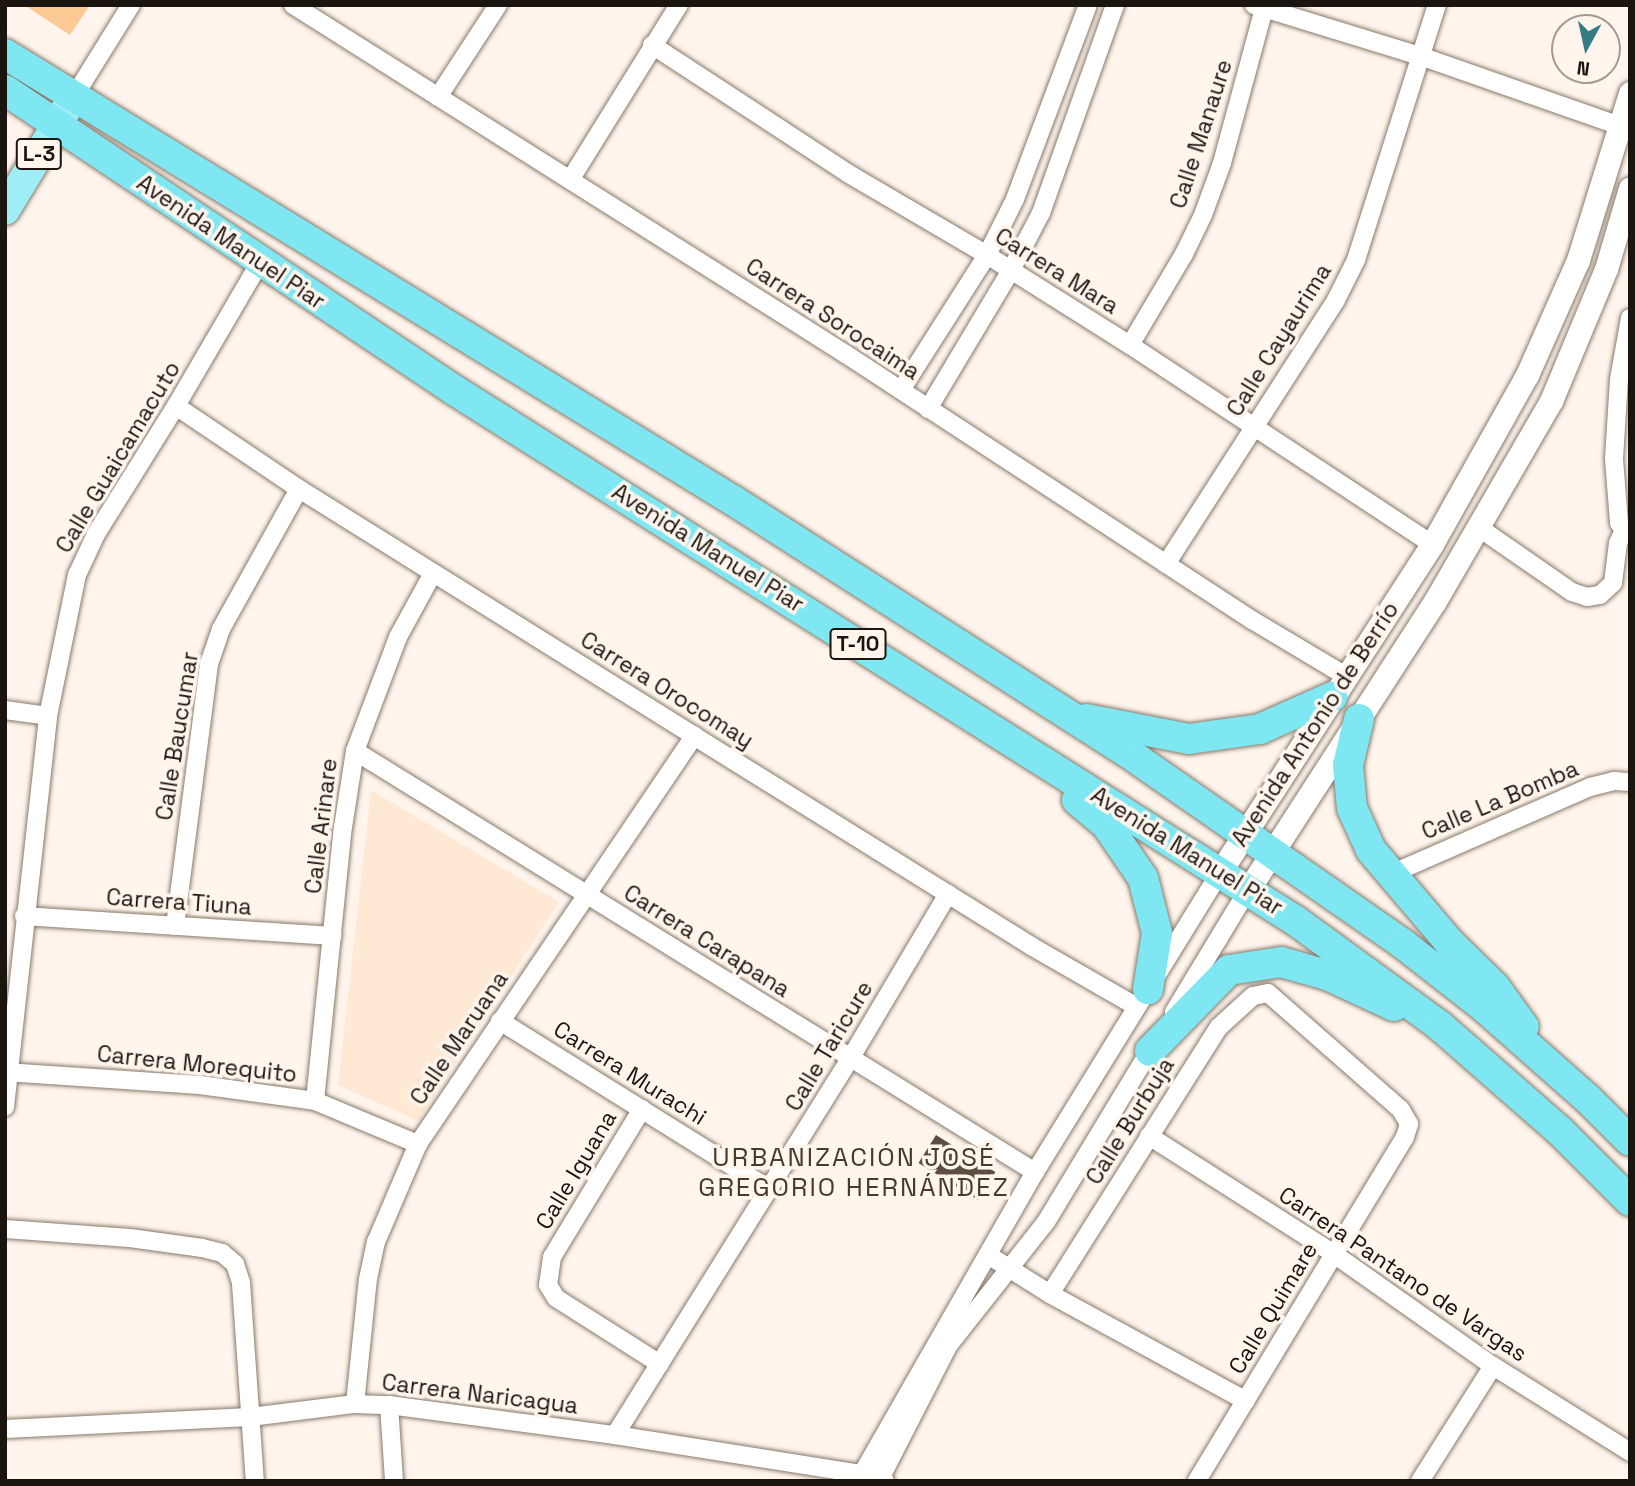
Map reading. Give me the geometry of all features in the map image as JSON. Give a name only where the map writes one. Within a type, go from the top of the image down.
[{"type":"highway","name":"Avenida Manuel Piar","points":[[5,54],[734,500],[1065,712],[1403,944],[1532,1050],[1628,1137]]},
{"type":"highway","name":"Avenida Manuel Piar","points":[[5,90],[454,390],[1220,872],[1365,969],[1440,1026],[1560,1131],[1630,1201]]},
{"type":"highway","points":[[1065,712],[1189,739],[1260,729],[1339,687]]},
{"type":"highway","points":[[1359,719],[1348,765],[1352,808],[1371,850],[1448,942],[1495,986],[1525,1028],[1532,1050]]},
{"type":"highway","points":[[1012,741],[1106,824],[1143,878],[1157,933],[1143,998]]},
{"type":"highway","points":[[1150,1051],[1229,970],[1281,962],[1327,975],[1440,1026]]},
{"type":"main road","name":"L-3","points":[[5,210],[73,98]]},
{"type":"street","points":[[73,98],[131,5]]},
{"type":"street","name":"Carrera Sorocaima","points":[[292,5],[312,10],[438,97],[901,390],[1166,564],[1339,687]]},
{"type":"street","points":[[438,97],[498,5]]},
{"type":"street","points":[[570,180],[679,5]]},
{"type":"street","points":[[901,390],[987,254],[1015,200],[1088,5]]},
{"type":"street","points":[[928,409],[1010,272],[1041,213],[1115,5]]},
{"type":"street","name":"Calle Cayaurima","points":[[1166,564],[1335,302],[1356,260],[1423,57],[1437,5]]},
{"type":"street","points":[[1261,6],[1423,57],[1624,127]]},
{"type":"street","name":"Calle Manaure","points":[[1130,345],[1184,254],[1203,215],[1222,163],[1261,6]]},
{"type":"street","name":"Carrera Mara","points":[[652,46],[849,174],[987,254],[1010,272],[1130,345],[1432,544]]},
{"type":"street","name":"Avenida Antonio de Berrío","points":[[862,1474],[1035,1172],[1244,834],[1432,544],[1527,375],[1578,260],[1624,127],[1630,93]]},
{"type":"street","name":"Avenida Antonio de Berrío","points":[[882,1480],[948,1346],[1046,1222],[1248,890],[1435,601],[1551,401],[1606,269],[1630,188]]},
{"type":"street","name":"Calle Guaicamacuto","points":[[5,1107],[48,716],[77,575],[96,534],[176,406],[260,262]]},
{"type":"street","points":[[1478,527],[1572,592],[1587,597],[1600,595],[1613,583],[1618,543],[1627,531],[1619,523],[1614,446],[1619,379],[1630,318]]},
{"type":"street","name":"Carrera Orocomay","points":[[176,406],[299,489],[948,894],[1143,998]]},
{"type":"street","name":"Calle Baucumar","points":[[175,926],[209,664],[221,629],[299,489]]},
{"type":"street","name":"Calle Arinare","points":[[315,1101],[343,827],[355,751],[398,637],[433,573]]},
{"type":"street","points":[[5,710],[48,716]]},
{"type":"street","name":"Calle Maruana","points":[[355,1404],[368,1279],[376,1242],[418,1144],[694,736]]},
{"type":"street","name":"Carrera Carapana","points":[[355,751],[1035,1172]]},
{"type":"street","name":"Calle La Bomba","points":[[1391,874],[1590,788],[1614,781],[1630,782]]},
{"type":"street","name":"Calle Taricure","points":[[615,1435],[850,1059],[948,894]]},
{"type":"street","name":"Carrera Tiuna","points":[[24,916],[332,936]]},
{"type":"street","name":"Calle Quimare","points":[[1197,1481],[1405,1137],[1409,1124],[1401,1110],[1268,993]]},
{"type":"street","name":"Calle Burbuja","points":[[1050,1294],[1219,1027],[1253,996],[1268,993]]},
{"type":"street","name":"Carrera Murachi","points":[[500,1021],[769,1189]]},
{"type":"street","name":"Carrera Morequito","points":[[7,1072],[200,1085],[315,1101],[418,1144]]},
{"type":"street","name":"Calle Iguana","points":[[642,1109],[552,1257],[548,1270],[548,1285],[556,1298],[660,1364]]},
{"type":"street","name":"Carrera Pantano de Vargas","points":[[1149,1136],[1334,1254],[1493,1366],[1630,1452]]},
{"type":"street","points":[[5,1229],[130,1238],[202,1248],[222,1253],[235,1265],[241,1283],[255,1481]]},
{"type":"street","points":[[988,1255],[1050,1294],[1246,1401]]},
{"type":"street","points":[[1420,1481],[1493,1366]]},
{"type":"street","name":"Carrera Naricagua","points":[[5,1429],[250,1417],[355,1404],[389,1405],[615,1435],[862,1474],[882,1480]]},
{"type":"street","points":[[389,1405],[394,1481]]},
{"type":"shaded area","points":[[24,5],[90,5],[70,35]]},
{"type":"shaded area","points":[[371,790],[559,902],[418,1121],[338,1085]]},
{"type":"building","points":[[936,1135],[995,1172],[978,1200],[919,1163]]},
{"type":"district","name":"URBANIZACIÓN JOSÉ GREGORIO HERNÁNDEZ","points":[[854,1173]]}]
